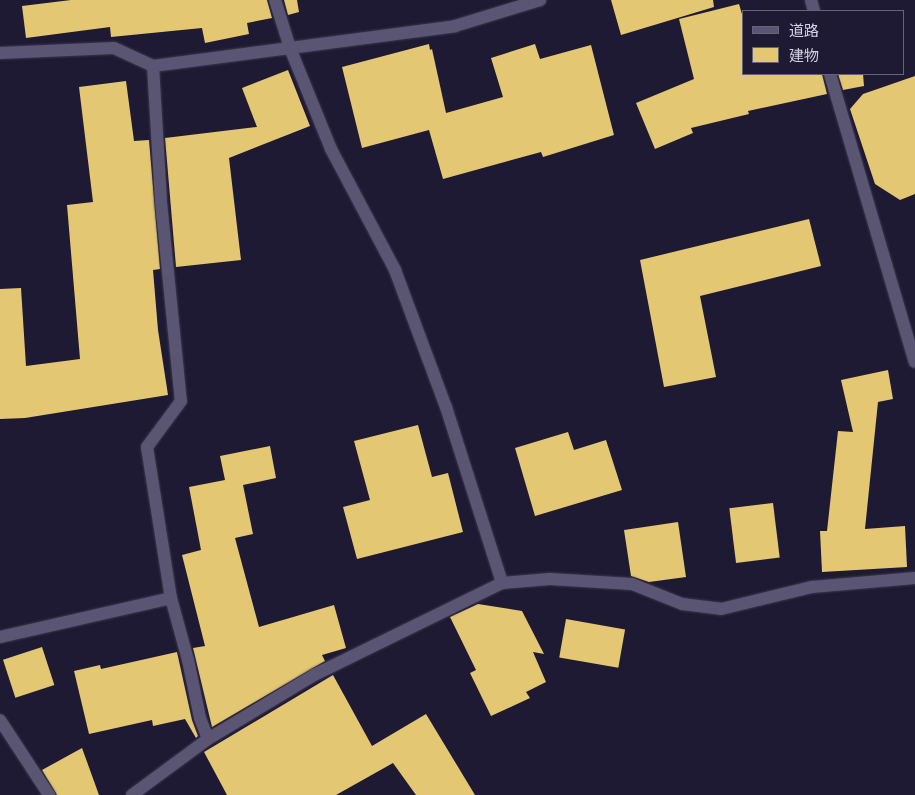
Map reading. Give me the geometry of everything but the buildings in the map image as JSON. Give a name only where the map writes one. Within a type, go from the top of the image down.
[{"type":"street","points":[[275,0],[290,48],[331,149],[395,270],[446,407],[502,582]]},
{"type":"street","points":[[0,53],[114,48],[153,66],[455,26],[540,0]]},
{"type":"street","points":[[153,66],[161,202],[181,401],[147,447],[171,598],[188,660],[200,718],[208,739]]},
{"type":"street","points":[[830,75],[915,362]]},
{"type":"street","points":[[132,795],[208,739],[314,675],[502,582],[550,579],[632,584],[682,604],[721,609],[812,586],[915,578]]},
{"type":"street","points":[[0,637],[171,598]]},
{"type":"street","points":[[0,720],[49,795]]}]
